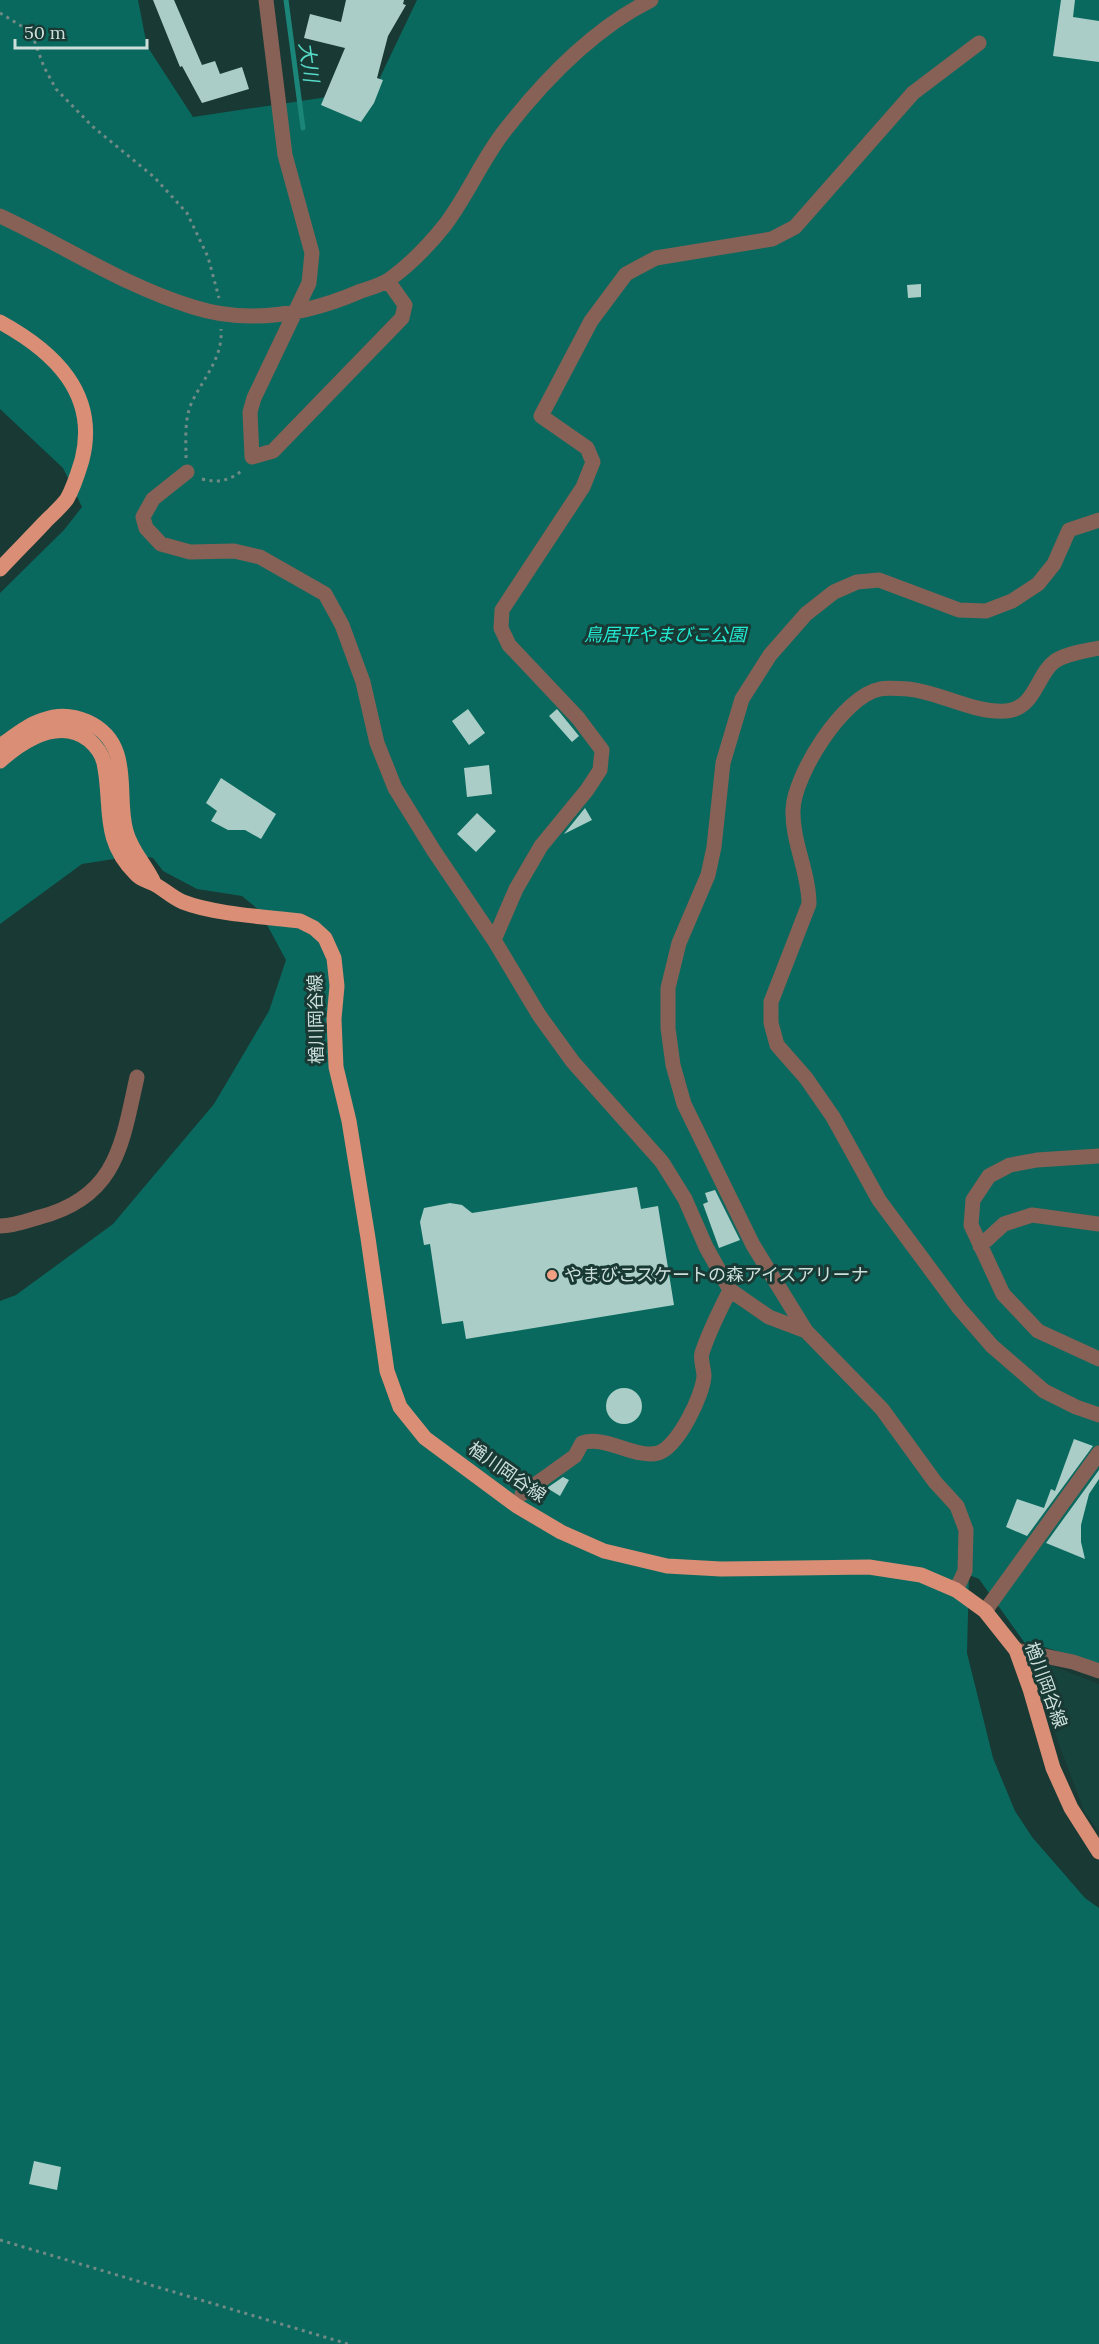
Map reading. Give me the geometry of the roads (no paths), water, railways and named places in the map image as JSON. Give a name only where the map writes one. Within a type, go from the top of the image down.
[{"type":"main road","points":[[0,322],[38,345],[61,368],[75,389],[85,425],[84,450],[77,477],[67,499],[0,569]]},
{"type":"main road","name":"楢川岡谷線","points":[[0,746],[42,720],[70,717],[83,719],[94,725],[111,742],[118,755],[125,829],[129,841],[148,869],[154,883]]},
{"type":"main road","name":"楢川岡谷線","points":[[0,761],[47,732],[64,729],[80,733],[95,745],[104,761],[108,815],[115,842],[125,862],[138,877],[154,883],[167,894],[194,905],[300,921],[314,928],[325,938],[331,948],[337,986],[334,1019],[336,1067],[357,1167],[387,1371],[399,1407],[425,1438],[517,1506],[561,1532],[604,1551],[667,1566],[721,1569],[869,1567],[921,1575],[956,1590],[985,1611],[1016,1650],[1053,1768],[1071,1808],[1099,1852]]},
{"type":"street","points":[[266,0],[285,155],[312,253],[312,267],[309,283],[254,398],[250,412],[252,456],[273,451],[402,318],[405,306],[383,283]]},
{"type":"street","points":[[0,216],[141,289],[195,308],[247,316],[298,312],[324,306],[383,283],[419,255],[445,224],[504,131],[538,90],[563,65],[612,24],[651,0]]},
{"type":"street","points":[[495,940],[516,889],[541,846],[587,790],[600,770],[602,750],[578,718],[509,645],[501,628],[501,610],[583,487],[593,462],[586,447],[541,416],[591,321],[626,274],[656,258],[772,239],[795,227],[913,93],[979,43]]},
{"type":"street","points":[[187,472],[153,500],[143,517],[146,528],[161,543],[190,552],[234,551],[260,557],[325,594],[342,625],[363,682],[377,743],[395,788],[434,852],[495,940],[539,1016],[573,1062],[662,1162],[685,1199],[710,1255],[730,1290],[769,1317],[807,1331]]},
{"type":"street","points":[[956,1590],[965,1571],[966,1530],[957,1506],[935,1482],[882,1409],[807,1331],[753,1245],[684,1104],[673,1065],[668,1028],[668,988],[680,943],[708,875],[714,847],[723,763],[742,699],[770,655],[806,614],[834,592],[857,582],[879,580],[959,610],[986,611],[1011,601],[1038,584],[1054,564],[1069,530],[1099,520]]},
{"type":"street","points":[[1099,648],[1069,655],[1054,662],[1026,702],[1008,711],[986,709],[910,689],[879,689],[855,703],[835,721],[813,754],[795,794],[793,812],[809,888],[809,904],[771,1002],[771,1023],[777,1045],[806,1078],[833,1117],[879,1200],[959,1308],[992,1346],[1044,1390],[1076,1407],[1099,1415]]},
{"type":"street","points":[[0,1226],[53,1214],[85,1198],[106,1178],[123,1141],[137,1077]]},
{"type":"street","points":[[1099,1156],[1037,1160],[1010,1165],[989,1176],[973,1200],[971,1225],[1003,1294],[1038,1331],[1099,1359]]},
{"type":"street","points":[[980,1246],[1004,1224],[1032,1215],[1099,1224]]},
{"type":"street","points":[[522,1494],[575,1456],[582,1443],[591,1440],[635,1451],[657,1453],[669,1446],[687,1423],[704,1377],[701,1356],[730,1290]]},
{"type":"street","points":[[985,1611],[1099,1453]]},
{"type":"street","points":[[1016,1650],[1073,1662],[1099,1671]]},
{"type":"waterway","name":"大川","points":[[286,0],[303,128]]},
{"type":"place","name":"やまびこスケートの森アイスアリーナ","points":[[552,1275]]},
{"type":"park label","name":"鳥居平やまびこ公園","points":[[665,635]]}]
